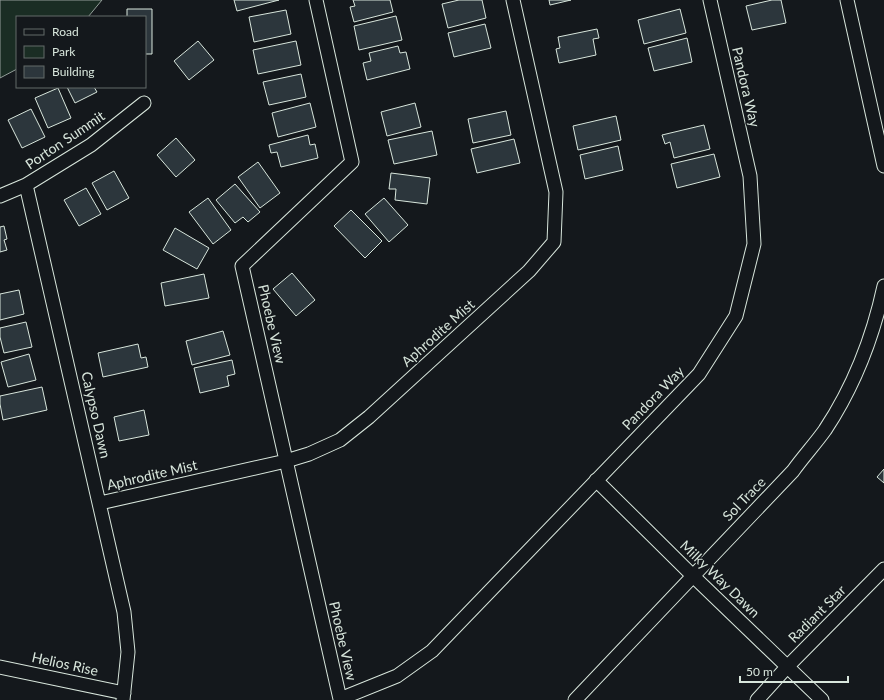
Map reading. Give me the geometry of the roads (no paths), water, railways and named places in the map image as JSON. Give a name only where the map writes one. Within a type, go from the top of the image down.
[{"type":"street","name":"Phoebe View","points":[[316,0],[352,162],[242,266],[340,699]]},
{"type":"street","name":"Aphrodite Mist","points":[[100,503],[286,461],[309,454],[340,440],[369,417],[529,271],[554,242],[556,192],[513,0]]},
{"type":"street","name":"Pandora Way","points":[[340,699],[397,676],[432,651],[699,374],[736,316],[754,244],[750,176],[710,0]]},
{"type":"street","points":[[848,0],[884,166]]},
{"type":"street","name":"Porton Summit","points":[[0,196],[26,185],[91,145],[144,103]]},
{"type":"street","name":"Calypso Dawn","points":[[26,185],[124,612],[128,652],[124,696]]},
{"type":"street","name":"Sol Trace","points":[[575,700],[692,575],[793,471],[824,430],[847,391],[867,348],[878,314],[884,286]]},
{"type":"street","name":"Milky Way Dawn","points":[[596,480],[822,700]]},
{"type":"street","name":"Radiant Star","points":[[757,700],[787,667],[884,569]]},
{"type":"street","name":"Helios Rise","points":[[0,667],[124,696]]}]
